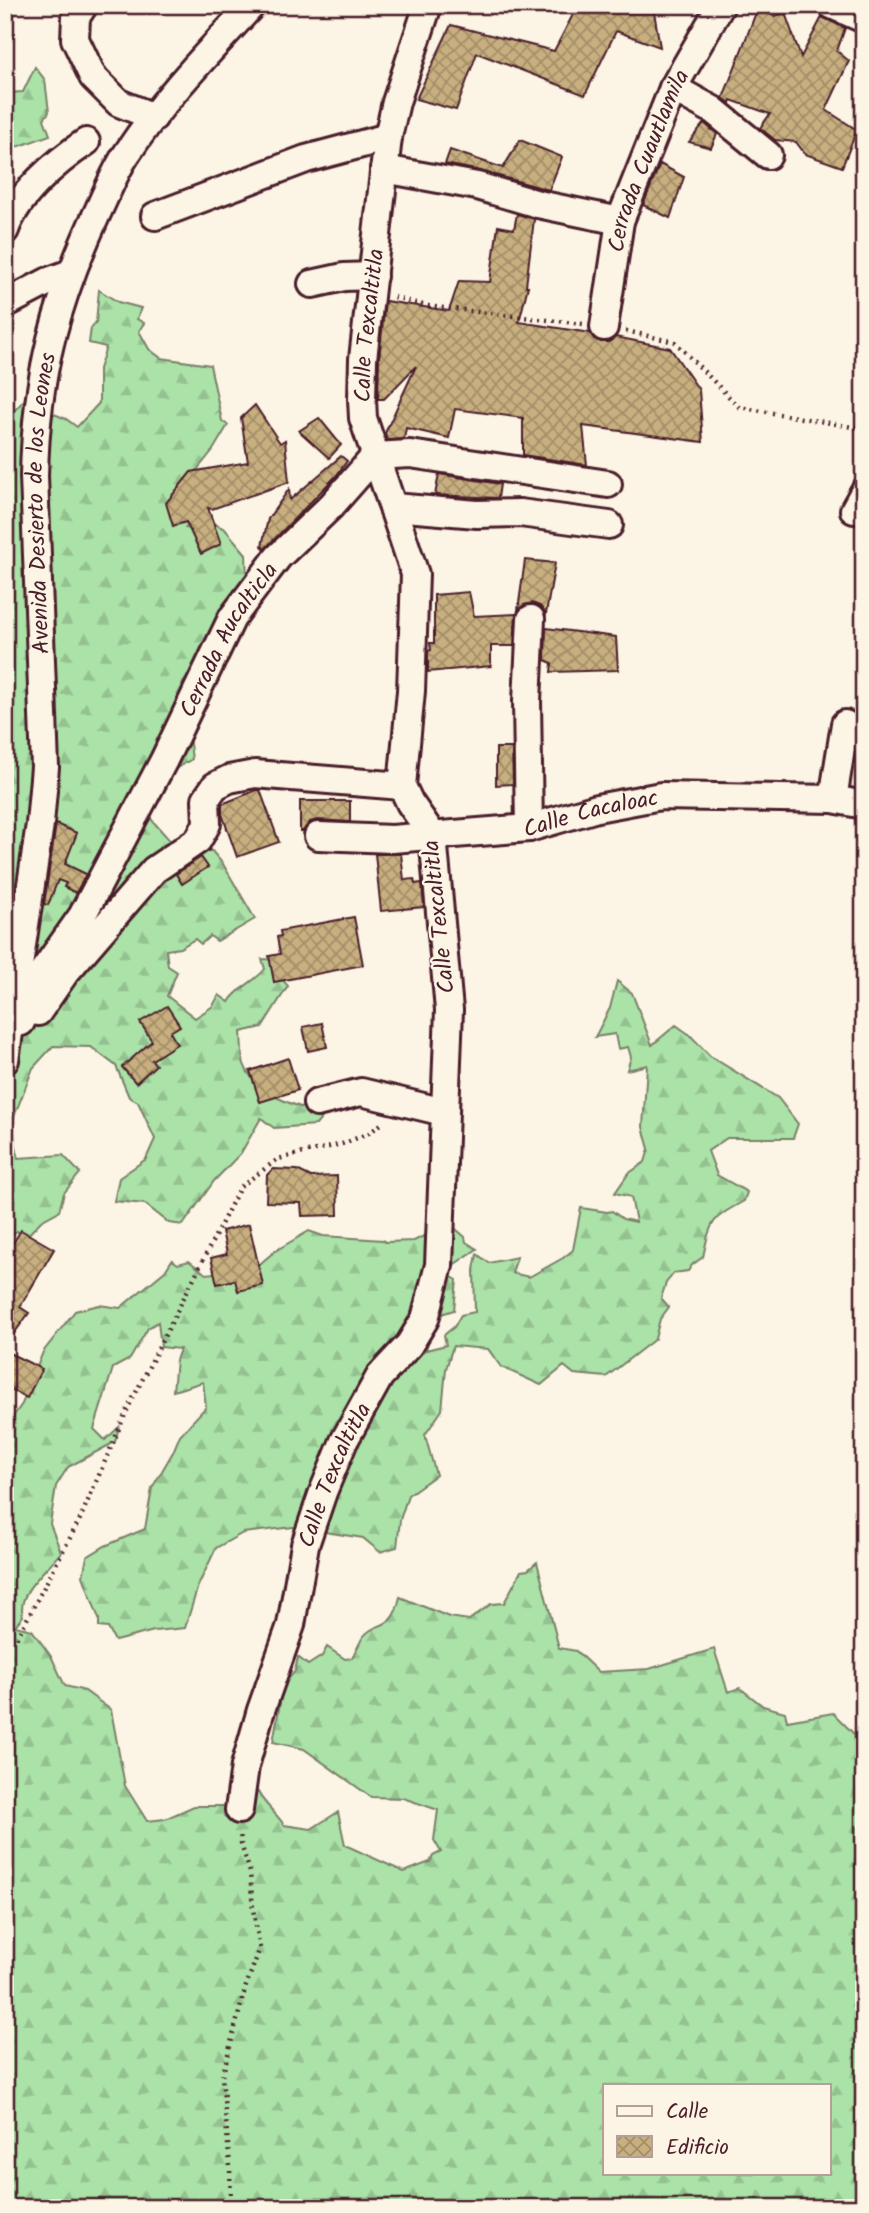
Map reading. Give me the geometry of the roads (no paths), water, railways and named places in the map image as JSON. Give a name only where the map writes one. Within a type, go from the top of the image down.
[{"type":"street","points":[[84,5],[76,17],[75,39],[93,77],[119,103],[154,117]]},
{"type":"street","name":"Avenida Desierto de los Leones","points":[[6,1058],[40,824],[45,767],[35,436],[51,330],[71,272],[126,154],[154,117],[252,5]]},
{"type":"street","name":"Calle Texcaltitla","points":[[239,1810],[245,1766],[261,1710],[291,1625],[306,1545],[323,1492],[344,1441],[380,1376],[409,1345],[425,1319],[439,1265],[449,1010],[433,836],[410,803],[402,786],[411,691],[415,574],[363,418],[362,399],[388,137],[396,102],[428,5]]},
{"type":"street","name":"Cerrada Cuautlamila","points":[[604,327],[620,221],[673,88],[722,5]]},
{"type":"street","points":[[832,5],[864,19]]},
{"type":"street","points":[[673,88],[713,110],[768,156]]},
{"type":"street","points":[[155,215],[306,159],[388,137]]},
{"type":"street","points":[[5,230],[8,221],[58,160],[86,142]]},
{"type":"street","points":[[384,169],[478,186],[538,204],[620,221]]},
{"type":"street","points":[[5,304],[71,272]]},
{"type":"street","points":[[312,284],[344,277],[373,276]]},
{"type":"street","points":[[375,456],[410,454],[608,484]]},
{"type":"street","name":"Cerrada Aucalticla","points":[[6,1058],[44,970],[82,916],[164,760],[232,618],[278,557],[331,506],[375,456]]},
{"type":"street","points":[[393,508],[477,514],[520,513],[609,525]]},
{"type":"street","points":[[529,828],[527,701],[531,619]]},
{"type":"street","points":[[833,799],[845,724]]},
{"type":"street","points":[[6,1058],[65,973],[154,870],[198,840],[206,824],[206,799],[215,786],[229,779],[255,774],[402,786]]},
{"type":"street","name":"Calle Cacaloac","points":[[318,836],[392,839],[529,828],[597,808],[661,796],[833,799],[864,805]]},
{"type":"street","points":[[317,1103],[361,1092],[444,1112]]}]
